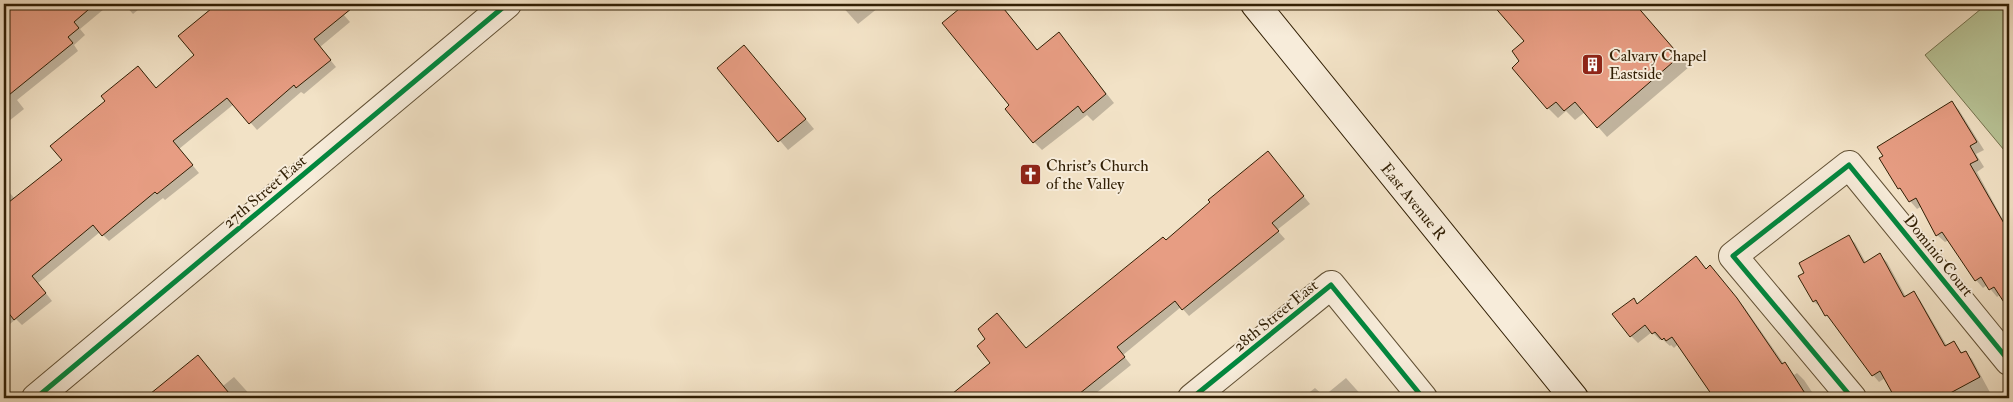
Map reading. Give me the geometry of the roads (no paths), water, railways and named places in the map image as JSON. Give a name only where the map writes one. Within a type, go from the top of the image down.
[{"type":"street","name":"27th Street East","points":[[36,398],[507,4]]},
{"type":"street","name":"East Avenue R","points":[[1255,4],[1574,398]]},
{"type":"street","name":"Dominio Court","points":[[1852,398],[1733,256],[1849,165],[2009,361]]},
{"type":"street","name":"28th Street East","points":[[1192,398],[1331,285],[1423,398]]},
{"type":"place","name":"Calvary Chapel Eastside","points":[[1593,64]]},
{"type":"place","name":"Christ's Church of the Valley","points":[[1030,174]]}]
